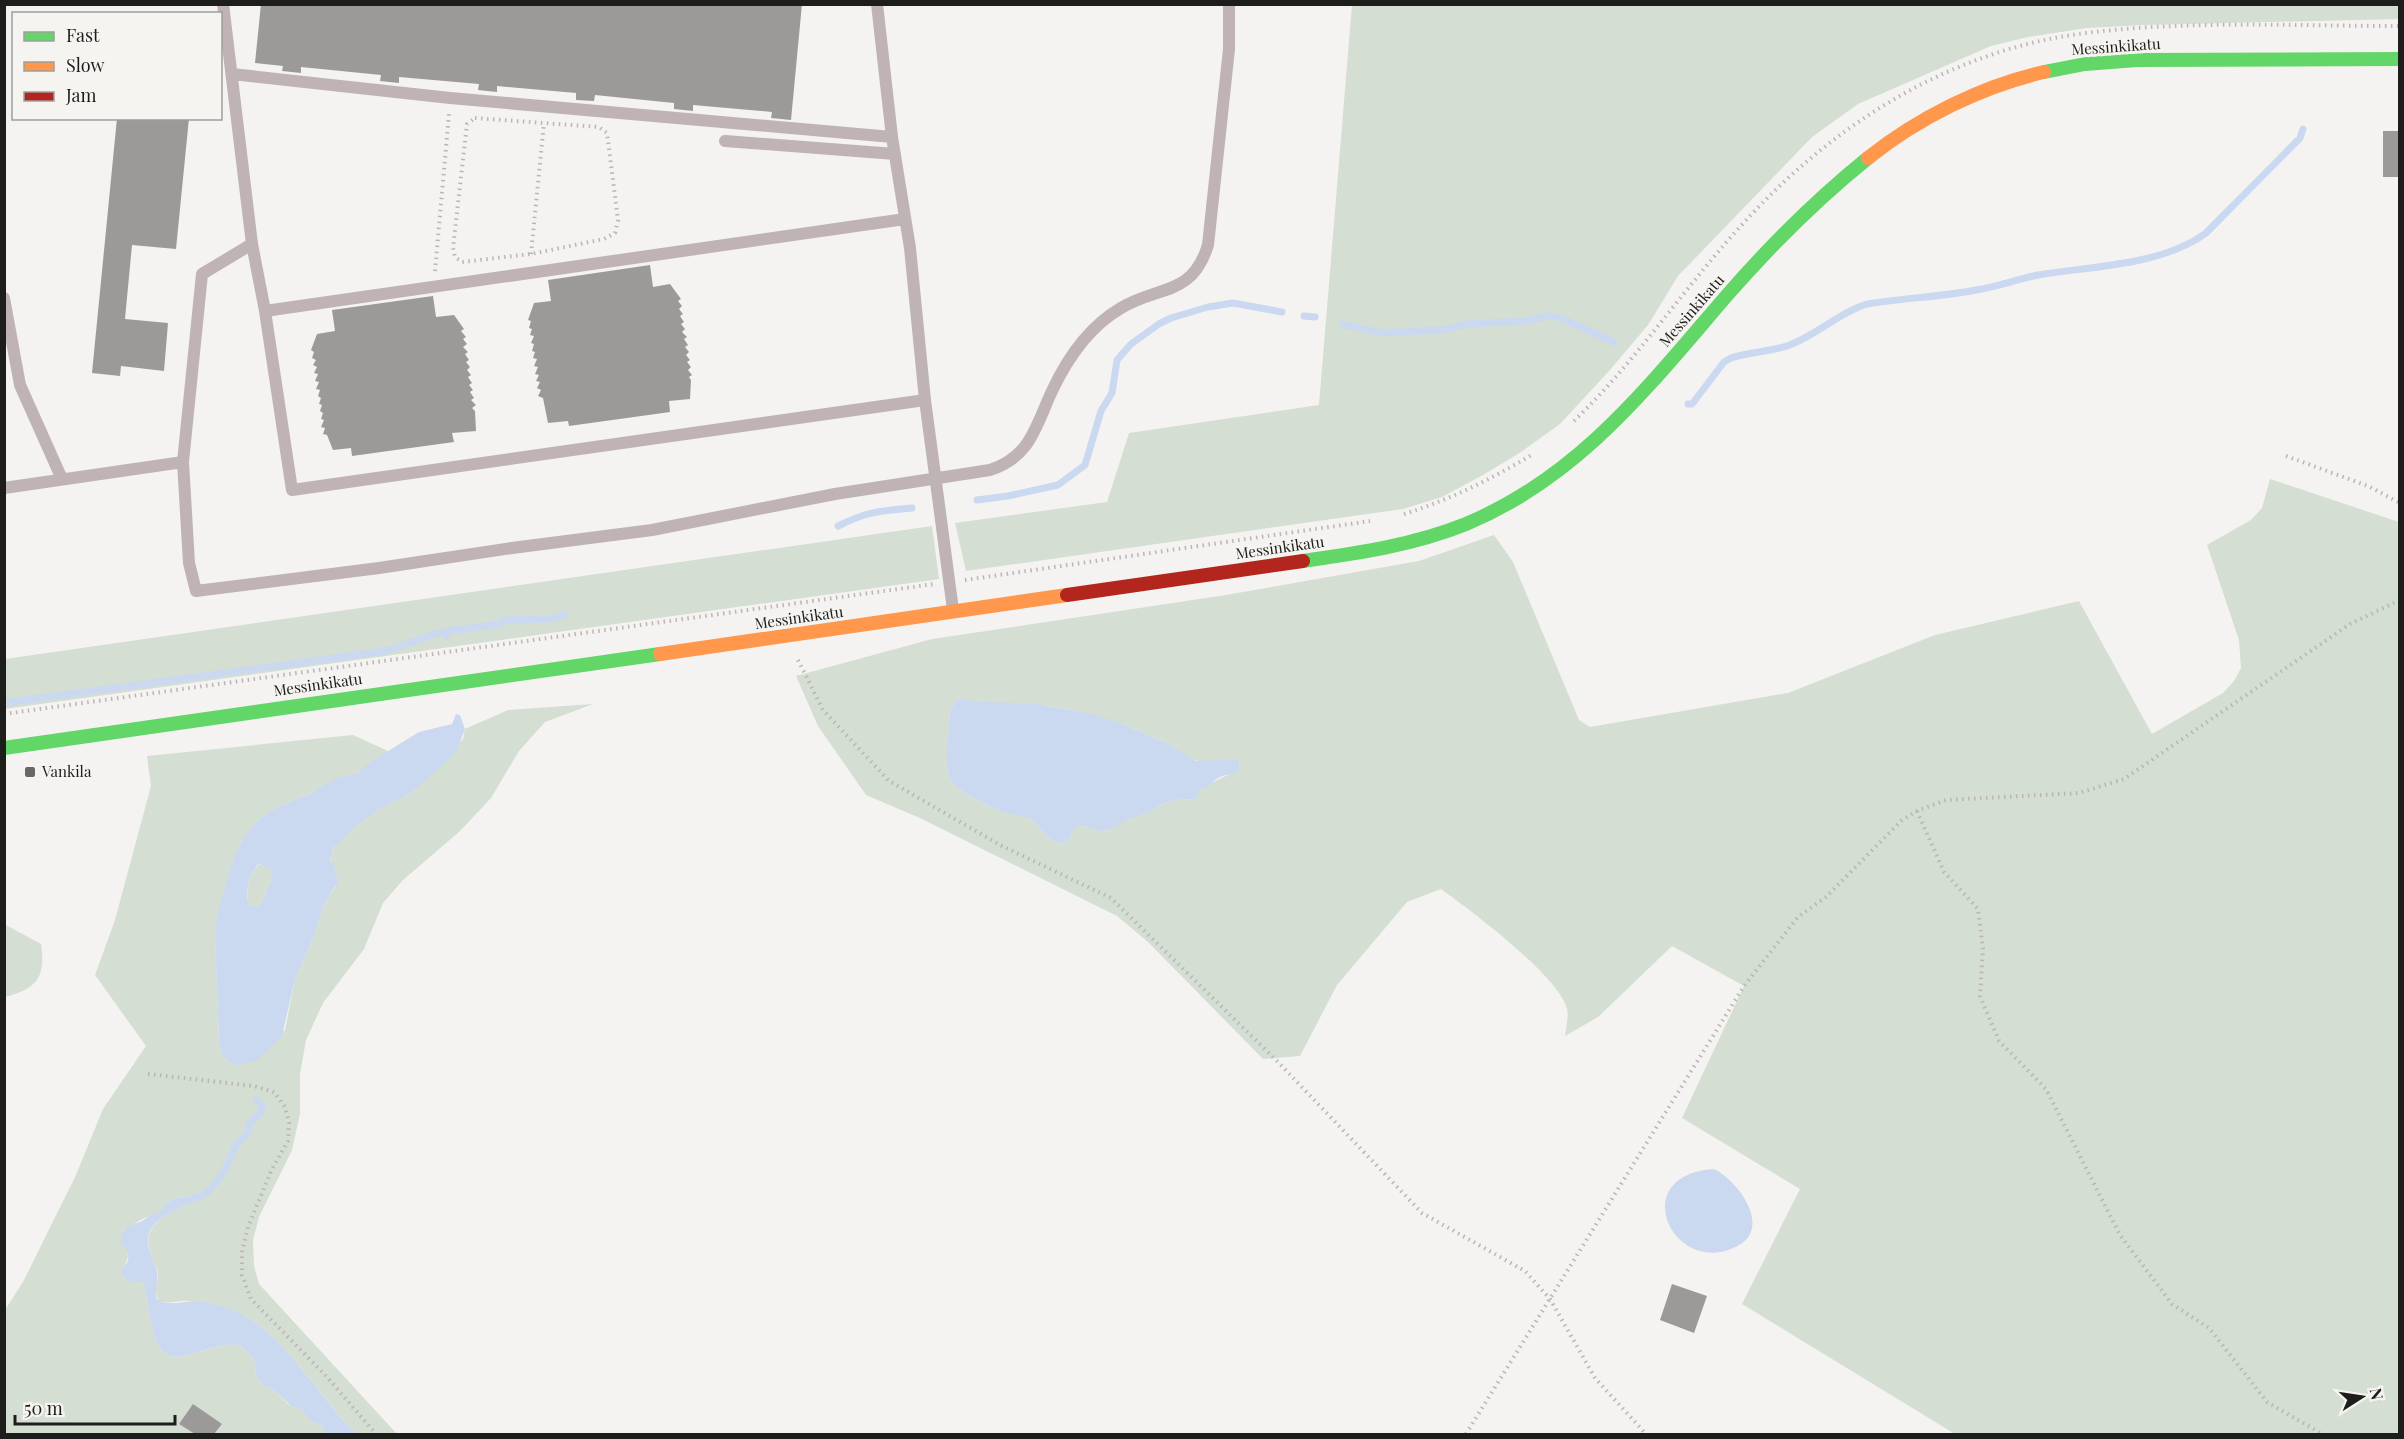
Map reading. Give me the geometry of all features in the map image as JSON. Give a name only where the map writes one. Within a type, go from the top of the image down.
[{"type":"street","name":"Messinkikatu","points":[[4,748],[1365,552],[1445,532],[1490,513],[1565,466],[1605,433],[1777,239],[1842,176],[1905,130],[1929,116],[2007,83],[2055,68],[2107,61],[2400,59]]},
{"type":"lane","points":[[223,4],[252,244],[265,311],[292,490],[925,400]]},
{"type":"lane","points":[[877,4],[892,137],[910,248],[925,400],[953,613]]},
{"type":"lane","points":[[252,244],[202,274],[183,462],[189,563],[196,591],[652,530],[835,494],[990,471],[1013,460],[1025,448],[1037,429],[1052,391],[1066,367],[1081,344],[1102,321],[1123,307],[1180,284],[1197,272],[1209,245],[1229,49],[1229,4]]},
{"type":"lane","points":[[232,74],[450,98],[892,137]]},
{"type":"lane","points":[[725,141],[895,154]]},
{"type":"lane","points":[[265,311],[905,219]]},
{"type":"lane","points":[[4,298],[20,385],[62,479]]},
{"type":"lane","points":[[4,488],[183,462]]},
{"type":"path","points":[[1569,426],[1638,352],[1739,228],[1779,187],[1830,141],[1918,86],[1989,55],[2028,44],[2085,33],[2182,26],[2400,26]]},
{"type":"path","points":[[433,286],[450,98]]},
{"type":"path","points":[[476,118],[599,127],[607,133],[618,220],[615,233],[604,239],[531,254],[462,262],[455,257],[453,248],[468,124],[476,118]]},
{"type":"path","points":[[531,254],[544,123]]},
{"type":"path","points":[[1395,516],[1441,501],[1479,484],[1534,453]]},
{"type":"path","points":[[2286,456],[2368,486],[2400,503]]},
{"type":"path","points":[[4,714],[1374,521]]},
{"type":"path","points":[[1466,1434],[1744,986],[1798,917],[1826,897],[1900,821],[1917,811],[1946,800],[2079,793],[2124,779],[2350,624],[2400,600]]},
{"type":"path","points":[[787,636],[823,710],[889,781],[1000,845],[1111,898],[1278,1062],[1422,1213],[1525,1271],[1550,1299],[1595,1378],[1646,1434]]},
{"type":"path","points":[[1917,811],[1944,872],[1978,909],[1983,949],[1980,996],[1999,1041],[2046,1089],[2120,1235],[2172,1304],[2209,1328],[2267,1402],[2322,1434]]},
{"type":"path","points":[[148,1074],[254,1086],[274,1092],[285,1107],[289,1123],[288,1141],[272,1169],[248,1227],[242,1252],[242,1275],[251,1299],[327,1377],[376,1434]]},
{"type":"shaded area","points":[[2399,4],[2400,19],[2087,28],[2028,37],[1991,46],[1858,104],[1812,137],[1678,276],[1648,325],[1560,424],[1521,452],[1442,497],[1403,509],[966,571],[955,523],[1107,502],[1129,433],[1319,405],[1352,5]]},
{"type":"shaded area","points":[[2270,479],[2399,522],[2399,1434],[1955,1434],[1742,1304],[1800,1189],[1682,1118],[1744,986],[1672,946],[1598,1017],[1565,1036],[1568,1019],[1567,1009],[1561,995],[1512,944],[1441,889],[1407,902],[1337,985],[1300,1056],[1263,1059],[1148,942],[1117,916],[920,818],[866,795],[818,726],[796,676],[932,639],[1226,595],[1419,561],[1494,535],[1513,562],[1579,720],[1590,727],[1788,693],[1935,635],[2079,601],[2152,734],[2223,693],[2234,681],[2241,668],[2239,640],[2207,545],[2251,520],[2262,508]],"holes":[[[961,698],[967,701],[1043,705],[1082,712],[1123,724],[1167,743],[1193,760],[1207,762],[1233,759],[1240,769],[1201,788],[1195,799],[1165,803],[1144,814],[1128,818],[1110,830],[1100,831],[1081,825],[1075,828],[1066,843],[1060,843],[1050,839],[1029,818],[1006,813],[989,806],[965,793],[952,782],[947,765],[950,714],[958,700]]]},
{"type":"shaded area","points":[[932,526],[939,579],[5,709],[5,659]]},
{"type":"shaded area","points":[[593,704],[545,722],[519,751],[491,798],[460,831],[403,880],[383,903],[364,949],[323,1003],[306,1040],[300,1074],[300,1114],[292,1150],[259,1217],[253,1240],[254,1266],[259,1284],[397,1434],[356,1434],[281,1345],[264,1329],[245,1317],[226,1308],[204,1302],[167,1303],[159,1301],[156,1290],[158,1274],[148,1239],[151,1231],[162,1218],[193,1201],[193,1196],[172,1199],[158,1214],[140,1220],[123,1232],[123,1245],[127,1249],[128,1257],[122,1274],[128,1281],[141,1281],[144,1285],[151,1323],[158,1345],[165,1353],[174,1357],[219,1346],[241,1346],[254,1359],[256,1375],[262,1385],[274,1390],[289,1405],[301,1409],[310,1421],[321,1425],[325,1434],[5,1434],[5,1310],[23,1282],[76,1175],[103,1109],[146,1046],[95,975],[115,920],[151,786],[147,756],[353,735],[388,751],[358,773],[337,779],[271,810],[258,820],[240,844],[224,892],[215,934],[219,1042],[221,1052],[232,1063],[285,1030],[295,979],[314,936],[324,904],[336,886],[330,855],[335,845],[379,808],[408,795],[463,739],[465,729],[508,710]]},
{"type":"shaded area","points":[[260,864],[270,868],[272,879],[260,905],[256,907],[249,905],[248,889],[253,872]]},
{"type":"shaded area","points":[[4,924],[41,944],[42,955],[42,965],[37,980],[25,990],[5,997]]},
{"type":"water","points":[[961,698],[971,701],[1037,704],[1088,713],[1118,722],[1167,743],[1196,761],[1235,759],[1239,762],[1240,769],[1201,788],[1195,799],[1165,803],[1128,819],[1110,830],[1100,831],[1081,825],[1075,828],[1066,843],[1060,843],[1050,839],[1029,818],[1006,813],[989,806],[965,793],[952,782],[947,765],[949,718],[951,709]]},
{"type":"water","points":[[456,714],[460,715],[465,729],[457,750],[445,763],[408,795],[380,808],[333,848],[330,859],[338,882],[324,904],[314,936],[295,979],[282,1036],[259,1059],[237,1065],[228,1061],[221,1052],[219,1042],[215,934],[218,912],[234,857],[244,837],[258,820],[271,810],[311,793],[337,778],[358,773],[372,761],[419,732],[452,724]],"holes":[[[259,864],[270,868],[272,879],[260,905],[256,907],[249,905],[248,889],[253,872]]]},
{"type":"water","points":[[1714,1169],[1741,1193],[1752,1216],[1752,1227],[1748,1237],[1739,1245],[1716,1253],[1695,1250],[1679,1239],[1668,1223],[1665,1205],[1671,1189],[1686,1176]]},
{"type":"water","points":[[193,1196],[193,1201],[157,1222],[148,1236],[149,1248],[157,1271],[157,1299],[166,1303],[197,1301],[214,1304],[241,1314],[258,1325],[288,1353],[356,1434],[325,1434],[321,1425],[310,1421],[301,1409],[291,1406],[274,1390],[262,1385],[256,1375],[254,1359],[241,1346],[219,1346],[174,1357],[165,1353],[158,1345],[151,1323],[144,1285],[141,1281],[128,1281],[122,1274],[128,1256],[121,1243],[121,1238],[126,1229],[158,1213],[172,1199]]},
{"type":"building","points":[[261,4],[802,4],[791,120],[771,118],[772,112],[693,105],[693,111],[674,109],[674,103],[595,95],[594,101],[576,100],[576,93],[497,86],[497,92],[478,90],[479,84],[399,77],[399,83],[380,81],[381,75],[301,67],[301,73],[282,71],[283,66],[255,63]]},
{"type":"building","points":[[117,120],[189,120],[176,249],[132,245],[125,319],[168,323],[164,371],[121,366],[120,376],[92,373]]},
{"type":"building","points":[[2383,131],[2400,131],[2400,177],[2383,177]]},
{"type":"building","points":[[650,265],[653,287],[670,284],[681,299],[678,301],[682,306],[679,309],[683,314],[680,316],[684,322],[681,324],[685,329],[682,332],[687,337],[684,339],[688,345],[685,347],[689,352],[686,355],[691,367],[688,370],[692,375],[689,377],[691,380],[690,399],[669,401],[670,412],[569,426],[568,421],[548,423],[543,398],[538,396],[541,390],[537,388],[540,382],[536,381],[539,375],[535,374],[538,367],[534,366],[537,359],[533,358],[534,344],[531,343],[534,336],[530,335],[531,321],[528,320],[534,303],[551,301],[548,280]]},
{"type":"building","points":[[433,296],[436,317],[454,315],[464,329],[461,331],[466,337],[463,339],[467,344],[463,347],[468,352],[465,354],[469,360],[466,362],[470,367],[467,370],[471,375],[468,377],[472,383],[469,385],[473,390],[470,392],[474,398],[471,400],[476,405],[472,408],[475,411],[476,431],[452,433],[454,442],[352,456],[351,448],[333,450],[327,435],[323,434],[325,428],[321,427],[324,420],[321,419],[322,405],[319,404],[320,390],[316,389],[319,382],[315,381],[318,374],[314,373],[317,367],[313,365],[316,360],[312,358],[314,352],[311,350],[317,334],[335,331],[332,310]]},
{"type":"building","points":[[1672,1284],[1707,1296],[1694,1333],[1660,1320]]},
{"type":"building","points":[[193,1404],[222,1424],[214,1434],[195,1434],[179,1424]]},
{"type":"waterway","points":[[1688,404],[1692,404],[1724,362],[1731,358],[1773,350],[1798,342],[1846,313],[1867,304],[1962,292],[2038,275],[2125,263],[2168,252],[2188,244],[2206,233],[2300,138],[2303,129]]},
{"type":"waterway","points":[[977,500],[1058,485],[1085,465],[1101,411],[1112,393],[1117,360],[1131,344],[1159,324],[1208,307],[1233,303],[1282,312]]},
{"type":"waterway","points":[[1304,316],[1315,317]]},
{"type":"waterway","points":[[1342,324],[1381,333],[1441,330],[1468,324],[1527,321],[1546,316],[1559,317],[1614,342]]},
{"type":"waterway","points":[[838,526],[875,512],[912,508]]},
{"type":"waterway","points":[[446,636],[448,631],[500,624],[506,620],[552,619],[564,614]]},
{"type":"waterway","points":[[4,703],[386,651],[441,632],[446,633]]},
{"type":"waterway","points":[[188,1201],[211,1189],[224,1171],[236,1145],[247,1134],[250,1122],[262,1112],[262,1106],[257,1100]]},
{"type":"traffic: fast","points":[[2044,72],[2085,64],[2137,60],[2400,59]]},
{"type":"traffic: fast","points":[[1303,561],[1345,555],[1426,538],[1466,524],[1507,504],[1544,480],[1579,454],[1611,425],[1778,240],[1868,158]]},
{"type":"traffic: fast","points":[[4,748],[660,654]]},
{"type":"traffic: slow","points":[[1868,158],[1887,143],[1951,105],[1997,86],[2044,72]]},
{"type":"traffic: slow","points":[[660,654],[1067,595]]},
{"type":"traffic: jam","points":[[1067,595],[1303,561]]},
{"type":"place","name":"Vankila","points":[[30,772]]}]
